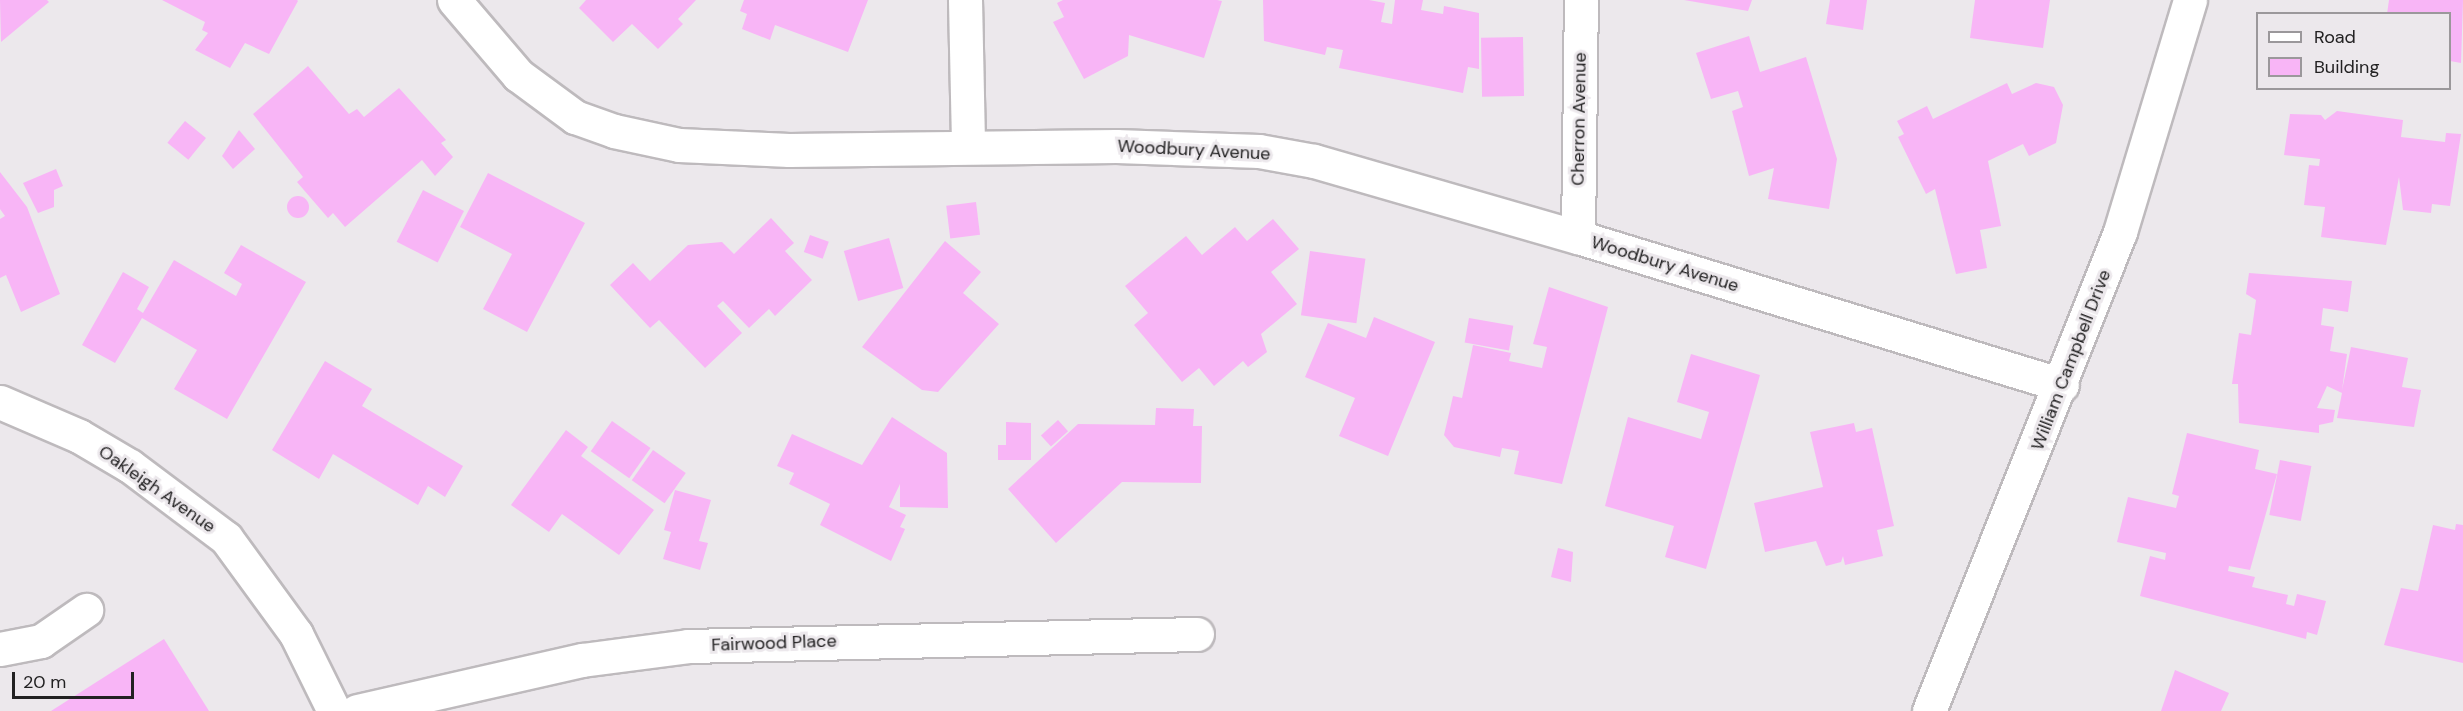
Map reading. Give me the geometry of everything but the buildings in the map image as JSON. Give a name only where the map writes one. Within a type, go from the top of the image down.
[{"type":"street","name":"Woodbury Avenue","points":[[454,0],[518,75],[575,117],[614,131],[679,145],[789,150],[968,146],[1258,151],[1314,161],[1578,237],[2062,385]]},
{"type":"street","points":[[965,0],[968,146]]},
{"type":"street","name":"Cherron Avenue","points":[[1578,237],[1581,0]]},
{"type":"street","name":"William Campbell Drive","points":[[1929,711],[2062,385],[2120,232],[2190,0]]},
{"type":"street","name":"Oakleigh Avenue","points":[[0,402],[79,436],[130,466],[225,538],[296,634],[334,711]]},
{"type":"street","points":[[0,649],[41,641],[86,610]]},
{"type":"street","name":"Fairwood Place","points":[[357,711],[582,660],[688,646],[1197,634]]}]
